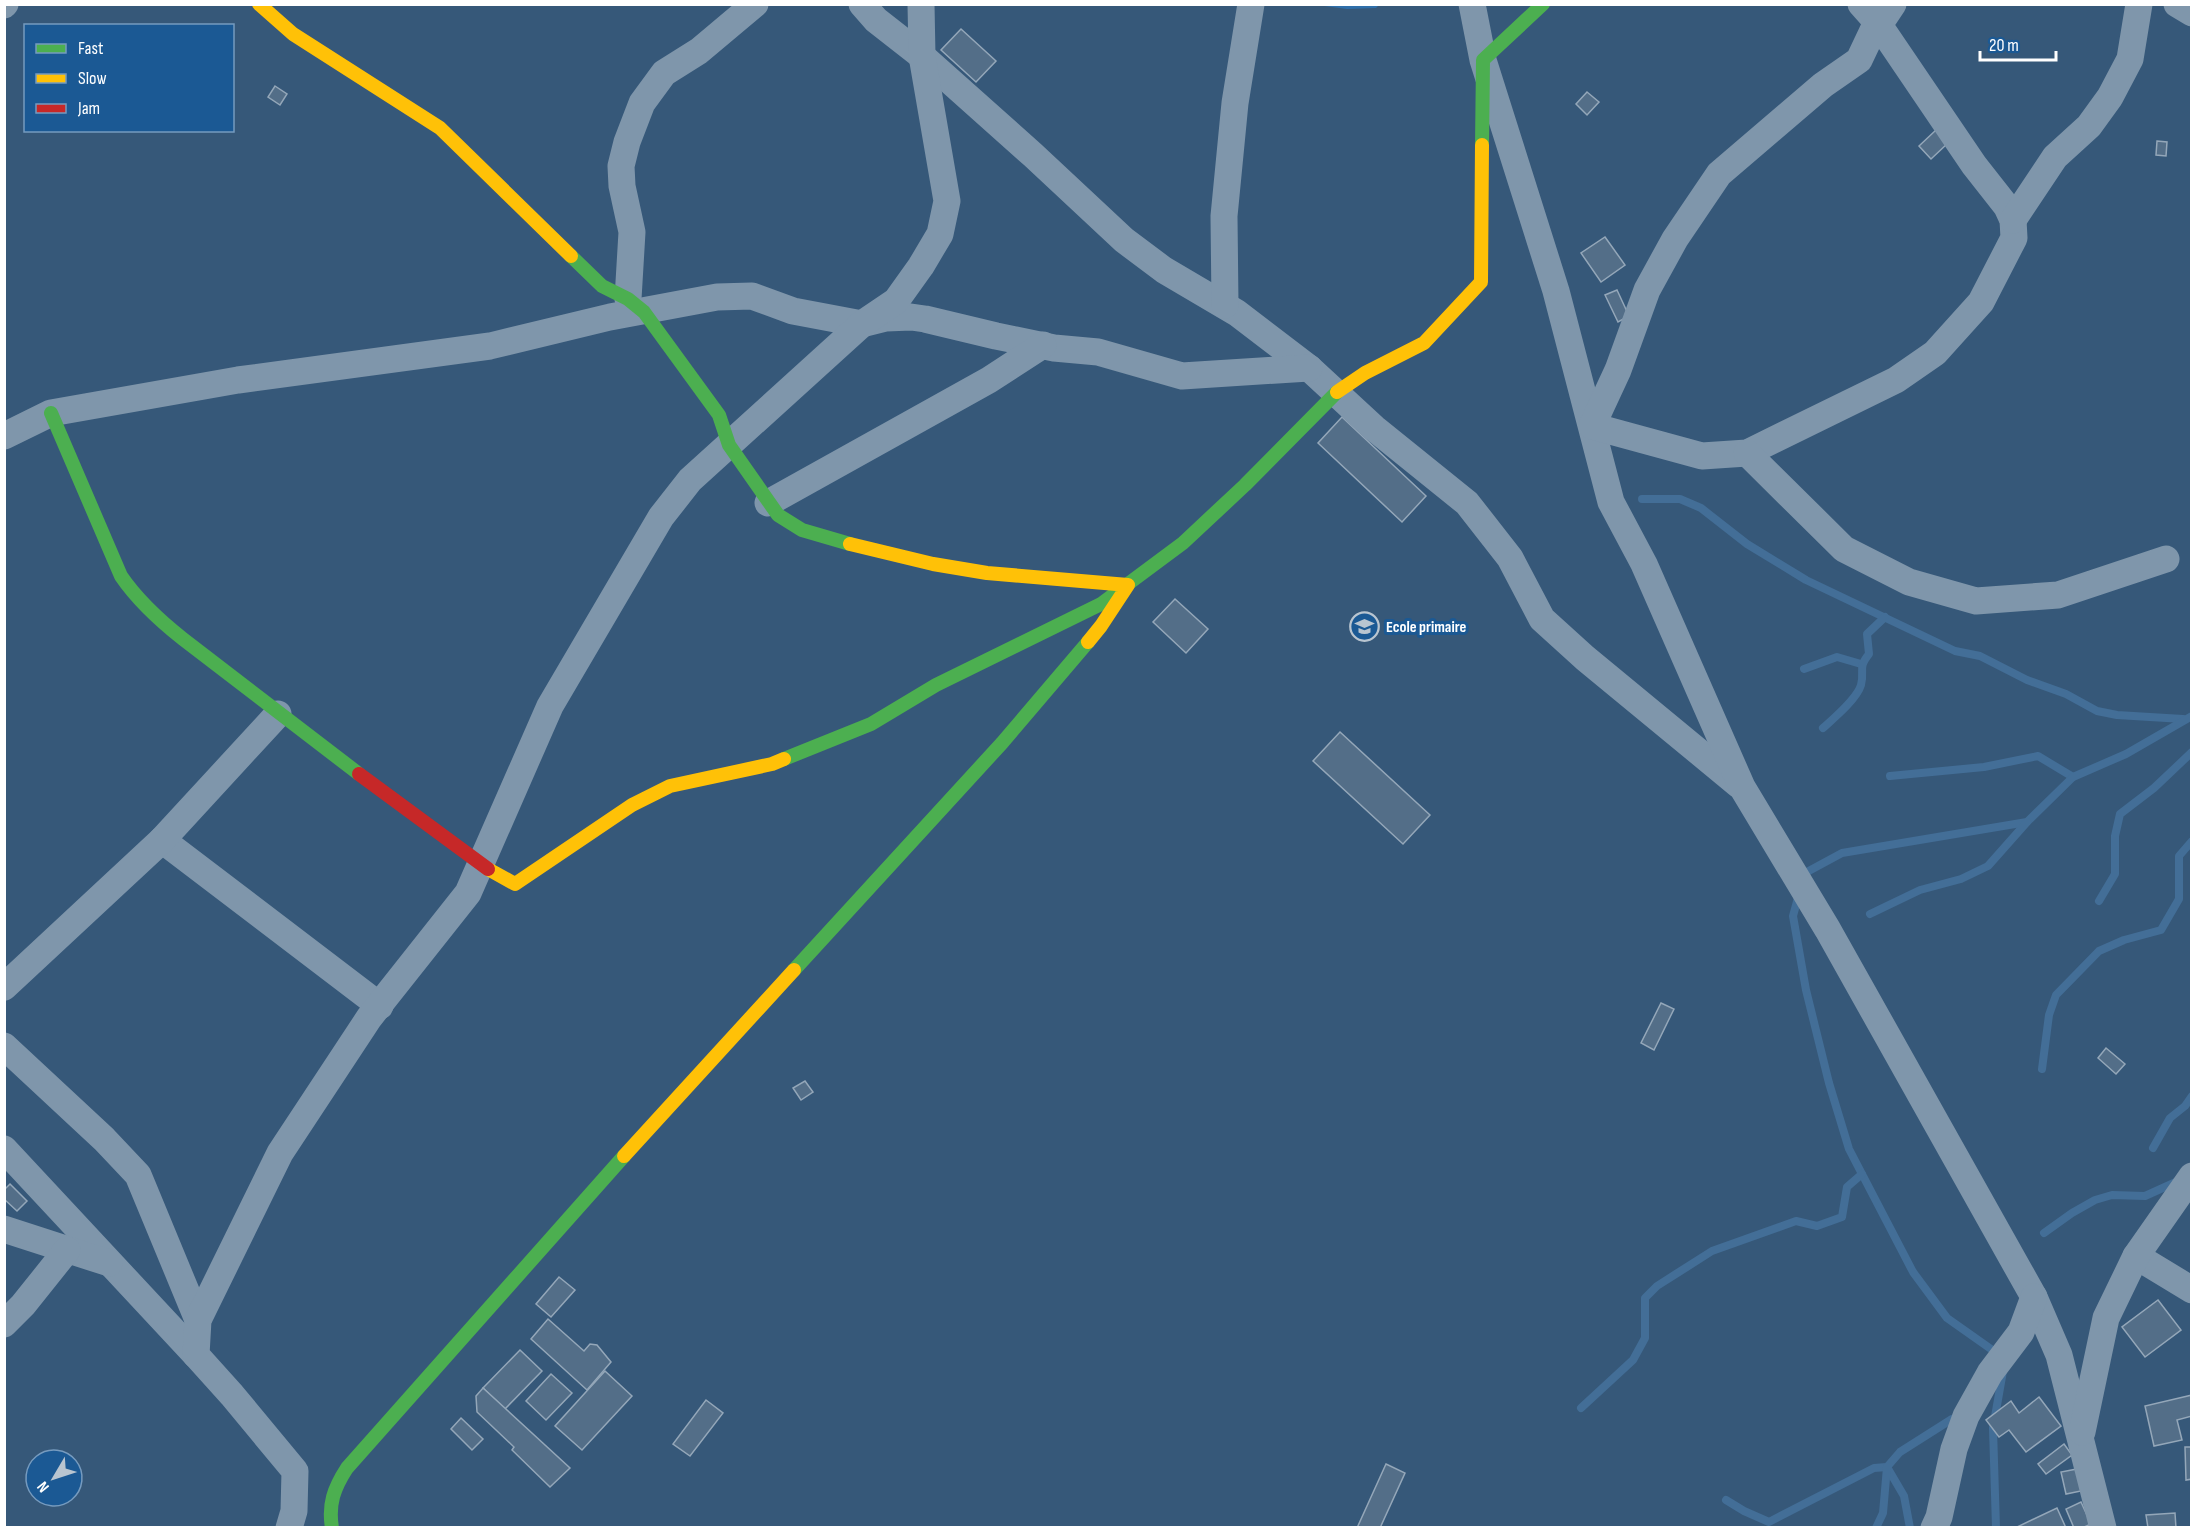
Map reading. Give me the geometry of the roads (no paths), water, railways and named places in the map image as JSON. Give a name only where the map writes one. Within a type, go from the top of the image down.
[{"type":"street","points":[[259,4],[292,34],[440,128],[602,286],[636,305],[718,415],[729,445],[778,515],[802,530],[894,555],[987,573],[1128,585]]},
{"type":"street","points":[[636,305],[632,232],[622,186],[621,166],[627,142],[642,103],[664,73],[699,51],[755,4]]},
{"type":"street","points":[[862,4],[876,20],[922,56],[1124,240],[1164,270],[1225,304],[1309,368],[1374,428],[1467,503],[1510,558],[1542,619],[1557,635],[1742,787]]},
{"type":"street","points":[[196,1355],[198,1320],[280,1153],[369,1018],[468,892],[550,706],[661,517],[690,480],[862,324],[896,300],[921,266],[940,234],[947,201],[922,56],[921,4]]},
{"type":"street","points":[[1225,304],[1224,216],[1236,103],[1251,4]]},
{"type":"street","points":[[1472,4],[1483,60],[1556,291],[1611,502],[1644,564],[1742,787],[1828,930],[2034,1297],[2055,1343],[2103,1527]]},
{"type":"street","points":[[51,413],[121,576],[135,597],[278,714],[480,864],[515,884],[633,805],[670,786],[771,764],[871,724],[936,685],[1101,604],[1183,543],[1245,485],[1337,392],[1365,373],[1424,343],[1481,282],[1483,60],[1543,4]]},
{"type":"street","points":[[2013,219],[2055,157],[2089,126],[2110,96],[2130,59],[2139,4]]},
{"type":"street","points":[[2176,4],[2192,13]]},
{"type":"street","points":[[1592,426],[1618,370],[1647,290],[1676,239],[1719,174],[1823,85],[1859,60],[1877,10]]},
{"type":"street","points":[[1592,426],[1702,456],[1747,453],[1896,380],[1935,353],[1981,302],[2014,238],[2013,219],[2007,207],[1974,165],[1877,10]]},
{"type":"street","points":[[4,436],[51,413],[238,380],[490,345],[610,317],[636,305],[717,297],[752,296],[793,311],[862,324],[886,318],[911,317],[1042,345],[1098,352],[1182,376],[1309,368]]},
{"type":"street","points":[[768,503],[989,380],[1042,345]]},
{"type":"street","points":[[1747,453],[1844,549],[1909,582],[1976,601],[2058,595],[2166,559]]},
{"type":"street","points":[[332,1527],[330,1518],[332,1492],[348,1468],[597,1185],[1002,743],[1101,626],[1128,585]]},
{"type":"street","points":[[4,987],[162,840],[278,714]]},
{"type":"street","points":[[162,840],[380,1006]]},
{"type":"street","points":[[4,1046],[104,1139],[138,1175],[198,1320]]},
{"type":"street","points":[[4,1149],[196,1355],[296,1471],[294,1512],[289,1527]]},
{"type":"street","points":[[2080,1439],[2106,1318],[2136,1256],[2192,1176]]},
{"type":"street","points":[[4,1229],[111,1264]]},
{"type":"street","points":[[4,1324],[23,1305],[67,1250]]},
{"type":"street","points":[[2136,1256],[2192,1290]]},
{"type":"street","points":[[1934,1527],[1939,1517],[1954,1449],[1966,1416],[1990,1373],[2021,1332],[2034,1297]]},
{"type":"waterway","points":[[1642,499],[1680,499],[1701,508],[1747,544],[1806,580],[1955,651],[1980,656],[2027,680],[2066,694],[2097,711],[2117,715],[2183,719]]},
{"type":"waterway","points":[[1823,728],[1845,708],[1859,690],[1862,666],[1869,654],[1867,634],[1885,617]]},
{"type":"waterway","points":[[1804,669],[1837,657],[1861,664]]},
{"type":"waterway","points":[[1804,876],[1805,873],[1842,853],[2027,822],[2073,777],[2126,754],[2192,716]]},
{"type":"waterway","points":[[2099,901],[2115,874],[2115,836],[2120,814],[2154,788],[2192,752]]},
{"type":"waterway","points":[[1890,776],[1984,767],[2038,756],[2073,777]]},
{"type":"waterway","points":[[1870,914],[1920,890],[1961,879],[1988,866],[2027,822]]},
{"type":"waterway","points":[[2042,1069],[2049,1015],[2056,995],[2099,951],[2124,940],[2161,930],[2179,899],[2179,856],[2192,841]]},
{"type":"waterway","points":[[1799,894],[1793,916],[1806,990],[1829,1083],[1849,1149],[1913,1272],[1947,1318],[1998,1354]]},
{"type":"waterway","points":[[2153,1148],[2170,1118],[2185,1106],[2192,1096]]},
{"type":"waterway","points":[[1581,1408],[1633,1360],[1645,1338],[1645,1298],[1657,1286],[1712,1251],[1796,1221],[1817,1226],[1842,1217],[1847,1187],[1862,1174]]},
{"type":"waterway","points":[[2044,1233],[2095,1200],[2112,1195],[2145,1196],[2176,1182]]},
{"type":"waterway","points":[[1996,1528],[1993,1428],[2003,1371]]},
{"type":"waterway","points":[[1876,1528],[1883,1513],[1887,1467],[1900,1452],[1952,1419]]},
{"type":"waterway","points":[[1726,1500],[1769,1522],[1874,1468],[1887,1467],[1904,1496],[1910,1528]]},
{"type":"place","name":"Ecole primaire","points":[[1365,626]]}]
